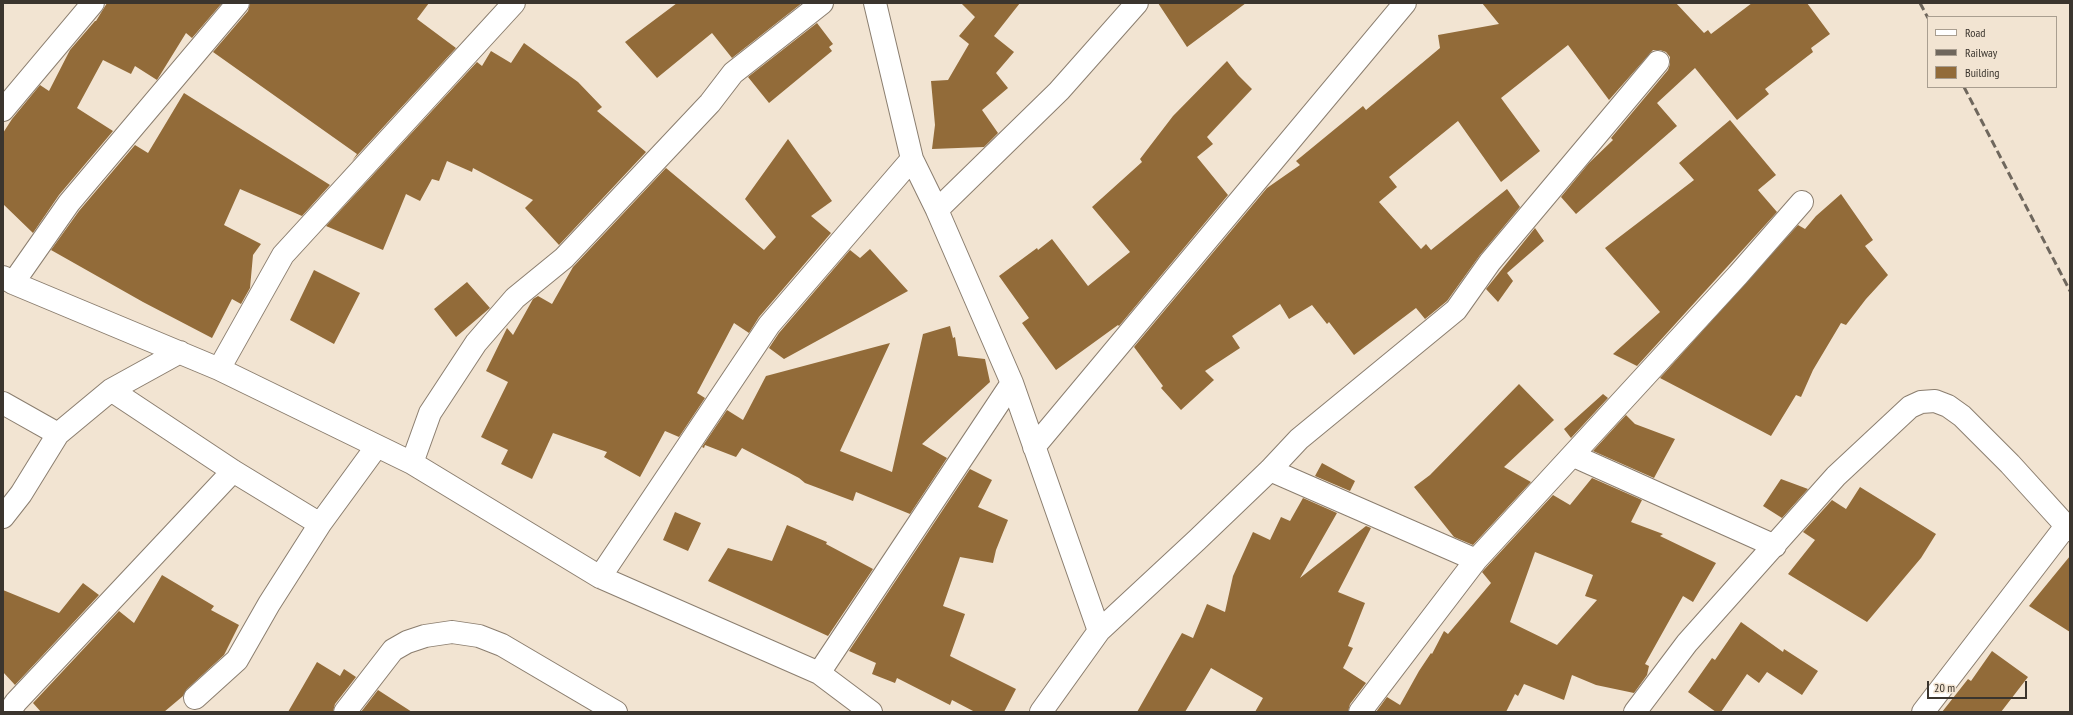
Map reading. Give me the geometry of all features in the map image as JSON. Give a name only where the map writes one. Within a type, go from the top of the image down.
[{"type":"street","points":[[3,110],[93,3]]},
{"type":"street","points":[[238,3],[69,203],[8,280],[219,369],[412,463],[600,577],[820,673],[871,712]]},
{"type":"street","points":[[219,369],[283,255],[514,3]]},
{"type":"street","points":[[412,463],[430,413],[476,343],[515,298],[564,258],[710,103],[733,73],[822,3]]},
{"type":"street","points":[[875,3],[912,159],[937,210],[1012,382],[1099,631]]},
{"type":"street","points":[[937,210],[1059,92],[1137,3]]},
{"type":"street","points":[[1034,447],[1405,3]]},
{"type":"street","points":[[1041,712],[1099,631],[1270,470],[1299,438],[1456,310],[1490,262],[1658,62]]},
{"type":"street","points":[[600,577],[769,325],[912,159]]},
{"type":"street","points":[[1360,712],[1476,560],[1574,456],[1802,202]]},
{"type":"street","points":[[3,517],[22,494],[58,434],[111,390],[180,352]]},
{"type":"street","points":[[820,673],[1012,382]]},
{"type":"street","points":[[111,390],[233,471],[320,524]]},
{"type":"street","points":[[1635,712],[1687,643],[1836,476],[1910,407],[1921,402],[1935,401],[1948,406],[1962,416],[2010,464],[2068,528],[1923,712]]},
{"type":"street","points":[[3,403],[58,434]]},
{"type":"street","points":[[195,698],[237,660],[268,604],[320,524],[377,446]]},
{"type":"street","points":[[1574,456],[1775,546]]},
{"type":"street","points":[[1270,470],[1476,560]]},
{"type":"street","points":[[9,712],[16,702],[233,471]]},
{"type":"street","points":[[345,712],[393,650],[407,642],[425,636],[452,632],[479,636],[502,645],[616,712]]},
{"type":"building","points":[[107,3],[222,3],[192,38],[186,33],[157,80],[135,66],[131,74],[103,60],[77,108],[113,131],[59,195],[33,233],[3,204],[3,133],[12,119],[40,85],[49,91],[70,50],[96,21]]},
{"type":"building","points":[[250,3],[429,3],[417,19],[456,48],[352,161],[357,154],[213,52],[248,11]]},
{"type":"building","points":[[677,3],[802,3],[732,58],[712,33],[657,78],[625,42]]},
{"type":"building","points":[[961,3],[1020,3],[994,36],[1014,52],[996,73],[1008,88],[982,110],[998,133],[984,147],[932,149],[935,125],[931,81],[948,80],[969,44],[959,36],[975,17]]},
{"type":"building","points":[[1158,3],[1246,3],[1187,47]]},
{"type":"building","points":[[1482,3],[1676,3],[1704,33],[1708,30],[1711,34],[1752,3],[1807,3],[1830,34],[1811,48],[1813,52],[1765,89],[1769,94],[1737,120],[1695,68],[1657,103],[1677,126],[1576,214],[1561,197],[1589,163],[1613,140],[1611,138],[1668,70],[1670,57],[1666,52],[1653,50],[1609,100],[1568,45],[1501,98],[1540,151],[1501,182],[1458,121],[1389,177],[1397,187],[1379,202],[1421,249],[1426,244],[1431,250],[1507,189],[1520,207],[1480,255],[1447,301],[1425,319],[1416,308],[1354,355],[1329,322],[1327,324],[1312,305],[1289,319],[1280,304],[1232,336],[1240,348],[1205,371],[1214,380],[1181,410],[1161,388],[1163,386],[1134,347],[1267,188],[1300,165],[1296,161],[1363,106],[1366,110],[1440,48],[1438,35],[1499,24]]},
{"type":"building","points":[[817,23],[833,44],[829,47],[832,51],[769,103],[748,77]]},
{"type":"building","points":[[524,43],[578,82],[602,107],[597,111],[646,152],[559,245],[525,208],[533,200],[473,168],[472,172],[447,161],[439,181],[432,179],[420,201],[406,194],[383,250],[326,226],[477,62],[482,66],[491,51],[511,63]]},
{"type":"building","points":[[1227,61],[1252,89],[1207,137],[1213,144],[1197,157],[1228,195],[1119,326],[1118,325],[1056,370],[1022,323],[1029,318],[999,276],[1037,248],[1038,250],[1052,239],[1088,286],[1130,252],[1092,207],[1142,162],[1140,159],[1173,116]]},
{"type":"building","points":[[184,93],[330,185],[302,216],[240,189],[224,225],[261,244],[253,255],[250,288],[241,304],[232,299],[212,338],[143,302],[51,250],[79,211],[135,145],[148,153]]},
{"type":"building","points":[[1730,120],[1776,175],[1758,190],[1777,212],[1637,366],[1613,354],[1660,312],[1605,248],[1694,180],[1679,163]]},
{"type":"building","points":[[788,139],[832,201],[811,216],[831,233],[759,317],[749,333],[734,323],[697,393],[705,398],[679,437],[665,431],[640,477],[604,457],[607,452],[553,433],[532,479],[501,464],[508,450],[481,437],[508,382],[486,371],[507,328],[513,335],[533,299],[538,296],[552,304],[573,267],[666,168],[764,250],[776,237],[745,199]]},
{"type":"building","points":[[1841,194],[1873,240],[1865,246],[1888,275],[1866,299],[1846,325],[1841,323],[1813,370],[1801,397],[1796,395],[1771,436],[1660,378],[1798,225],[1805,229],[1816,216]]},
{"type":"building","points":[[1535,228],[1544,241],[1507,273],[1513,281],[1498,302],[1486,289]]},
{"type":"building","points":[[870,249],[908,291],[784,359],[769,348],[779,333],[850,250],[860,258]]},
{"type":"building","points":[[314,270],[360,293],[334,344],[290,320]]},
{"type":"building","points":[[467,282],[490,308],[456,337],[434,309]]},
{"type":"building","points":[[950,326],[953,338],[955,337],[958,356],[985,359],[990,382],[922,444],[947,458],[910,514],[856,492],[853,501],[805,483],[799,478],[742,448],[736,457],[705,445],[704,448],[702,447],[727,410],[743,420],[766,376],[890,343],[840,451],[892,472],[923,334]]},
{"type":"building","points":[[1519,384],[1554,420],[1504,467],[1531,482],[1473,545],[1454,537],[1414,487],[1430,475]]},
{"type":"building","points":[[1603,394],[1608,398],[1571,438],[1564,429]]},
{"type":"building","points":[[1626,415],[1635,424],[1675,439],[1654,478],[1593,451]]},
{"type":"building","points":[[1322,463],[1355,481],[1350,491],[1315,476]]},
{"type":"building","points":[[970,469],[992,480],[978,507],[1008,520],[996,550],[993,563],[960,557],[943,606],[965,614],[950,656],[1016,689],[1004,712],[975,712],[952,700],[950,705],[897,678],[895,683],[872,674],[876,663],[849,651]]},
{"type":"building","points":[[1592,478],[1642,500],[1631,522],[1663,534],[1660,536],[1716,563],[1693,602],[1683,596],[1645,664],[1649,666],[1647,675],[1634,693],[1596,685],[1572,675],[1564,700],[1524,684],[1518,696],[1515,694],[1506,712],[1376,712],[1387,697],[1400,705],[1419,671],[1431,653],[1432,654],[1444,631],[1448,634],[1491,583],[1482,572],[1553,495],[1570,505]],"holes":[[[1535,552],[1593,575],[1585,596],[1597,600],[1557,645],[1510,622]]]},
{"type":"building","points":[[1781,479],[1808,489],[1782,518],[1763,506]]},
{"type":"building","points":[[1860,487],[1936,534],[1921,558],[1867,622],[1788,574],[1815,540],[1803,532],[1832,500],[1846,509]]},
{"type":"building","points":[[1303,498],[1337,513],[1300,578],[1366,526],[1371,528],[1338,592],[1365,603],[1348,646],[1353,648],[1343,668],[1366,683],[1350,704],[1348,712],[1255,712],[1263,698],[1211,668],[1185,712],[1137,712],[1182,633],[1193,638],[1207,604],[1225,612],[1233,576],[1253,532],[1270,540],[1281,517],[1290,521]]},
{"type":"building","points":[[675,512],[701,523],[688,551],[663,540]]},
{"type":"building","points":[[787,525],[827,542],[826,544],[873,569],[828,636],[708,581],[728,548],[772,561]]},
{"type":"building","points":[[2070,556],[2070,632],[2029,606]]},
{"type":"building","points":[[162,575],[214,606],[211,610],[239,625],[224,655],[187,689],[183,696],[164,712],[41,712],[33,703],[119,611],[134,623]]},
{"type":"building","points":[[83,583],[99,595],[15,685],[3,672],[3,590],[59,613]]},
{"type":"building","points":[[1741,622],[1783,652],[1784,649],[1818,671],[1802,695],[1767,672],[1759,683],[1747,674],[1721,712],[1716,712],[1688,692],[1712,658],[1715,660]]},
{"type":"building","points":[[1992,651],[2028,677],[2001,712],[1942,712],[1968,679],[1971,681]]},
{"type":"building","points":[[317,662],[340,676],[344,669],[356,677],[335,704],[333,712],[288,712]]},
{"type":"building","points":[[378,690],[412,712],[361,712]]},
{"type":"railway","points":[[1920,3],[1927,16]]},
{"type":"railway","points":[[1965,88],[2070,291]]}]
